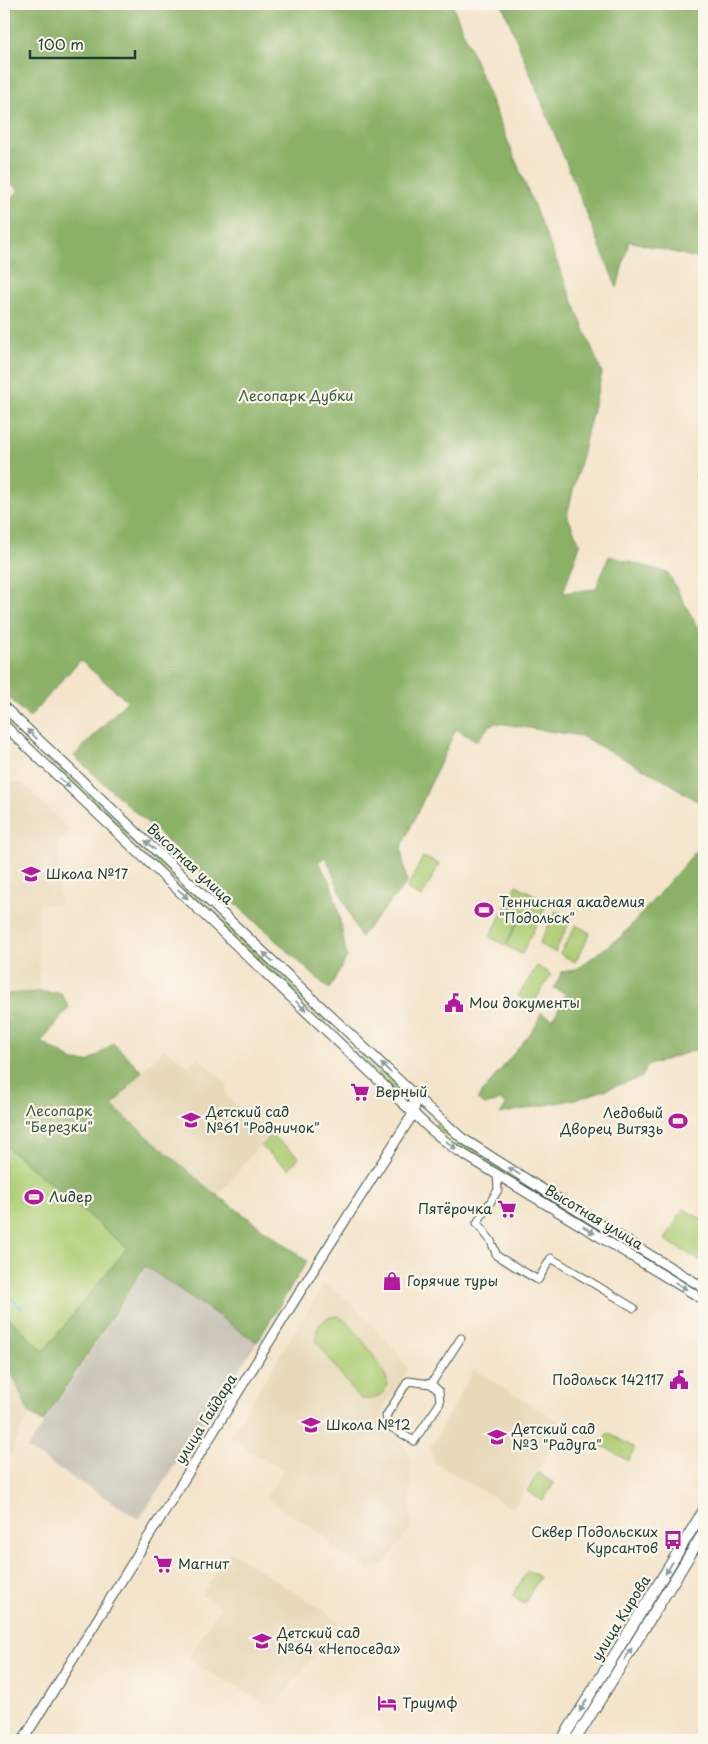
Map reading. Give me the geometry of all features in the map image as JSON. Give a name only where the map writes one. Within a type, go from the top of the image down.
[{"type":"main road","name":"улица Кирова","points":[[562,1740],[704,1511]]},
{"type":"main road","name":"улица Кирова","points":[[575,1740],[704,1532]]},
{"type":"street","name":"Высотная улица","points":[[4,707],[434,1114],[462,1138],[704,1288]]},
{"type":"street","name":"Высотная улица","points":[[4,726],[414,1114],[455,1149],[704,1300]]},
{"type":"street","points":[[348,1051],[357,1041]]},
{"type":"street","points":[[412,1092],[415,1100],[414,1114],[427,1111],[434,1114]]},
{"type":"street","name":"улица Гайдара","points":[[23,1740],[311,1274],[414,1114]]},
{"type":"street","points":[[497,1174],[498,1190],[477,1223],[491,1240],[497,1256],[538,1280],[551,1258],[634,1308]]},
{"type":"street","name":"Высотная улица","points":[[526,1192],[532,1182]]},
{"type":"street","name":"Высотная улица","points":[[648,1265],[654,1256]]},
{"type":"street","points":[[431,1384],[461,1338]]},
{"type":"street","points":[[408,1381],[431,1384],[438,1391],[440,1403],[414,1441],[389,1426],[386,1416],[408,1381]]},
{"type":"shaded area","name":"Школа №17","points":[[4,782],[22,783],[69,830],[58,844],[59,905],[38,905],[39,992],[4,994]]},
{"type":"shaded area","name":"Детский сад №61 \"Родничок\"","points":[[164,1049],[188,1066],[198,1056],[227,1085],[226,1096],[269,1134],[217,1196],[111,1106]]},
{"type":"shaded area","points":[[146,1267],[257,1342],[139,1519],[27,1449]]},
{"type":"shaded area","name":"Школа №12","points":[[324,1284],[349,1300],[387,1341],[407,1367],[407,1371],[381,1412],[387,1429],[399,1439],[410,1455],[411,1528],[384,1564],[368,1569],[332,1549],[329,1539],[265,1498],[283,1470],[229,1438]]},
{"type":"shaded area","points":[[4,1364],[11,1370],[29,1413],[6,1463],[4,1463]]},
{"type":"shaded area","name":"Детский сад №3 \"Радуга\"","points":[[474,1370],[557,1420],[564,1427],[513,1509],[434,1462],[430,1448]]},
{"type":"shaded area","name":"Детский сад №64 «Непоседа»","points":[[230,1551],[339,1621],[276,1705],[259,1700],[188,1660],[220,1606],[202,1595]]},
{"type":"green space","name":"Лесопарк Дубки","points":[[4,4],[452,4],[602,373],[567,515],[580,545],[563,593],[596,589],[609,556],[668,573],[704,639],[704,806],[663,779],[581,736],[497,723],[490,725],[477,741],[456,729],[401,848],[407,883],[360,937],[326,857],[318,862],[331,884],[347,957],[329,989],[74,756],[127,701],[80,660],[29,718],[4,692],[4,208],[19,190],[4,179]]},
{"type":"green space","points":[[502,4],[704,4],[704,260],[629,241],[617,288]]},
{"type":"green space","points":[[704,434],[704,499],[696,477]]},
{"type":"green space","points":[[4,713],[59,765],[55,768],[4,720]]},
{"type":"green space","points":[[62,768],[150,851],[146,854],[59,772]]},
{"type":"green space","points":[[704,842],[704,1047],[647,1066],[642,1077],[581,1098],[500,1114],[506,1106],[501,1100],[485,1105],[477,1099],[536,1026],[541,1013],[553,1019],[566,994],[554,988],[562,972],[575,970],[622,936]]},
{"type":"green space","points":[[154,855],[328,1020],[325,1023],[150,858]]},
{"type":"green space","points":[[423,857],[439,864],[422,897],[407,889]]},
{"type":"green space","points":[[516,885],[548,902],[539,920],[507,903]]},
{"type":"green space","points":[[506,905],[522,913],[505,945],[490,937]]},
{"type":"green space","points":[[556,911],[571,919],[555,952],[539,944]]},
{"type":"green space","points":[[523,913],[538,921],[522,954],[506,946]]},
{"type":"green space","points":[[576,925],[590,933],[575,962],[560,954]]},
{"type":"green space","points":[[537,966],[551,975],[532,1005],[518,996]]},
{"type":"green space","name":"Лесопарк \"Березки\"","points":[[61,993],[69,1007],[41,1042],[74,1061],[89,1062],[113,1043],[142,1071],[112,1106],[210,1190],[307,1261],[257,1342],[145,1266],[43,1422],[29,1413],[11,1371],[4,1364],[4,1314],[44,1351],[127,1248],[4,1145],[4,994]]},
{"type":"green space","points":[[362,1055],[366,1055],[403,1089],[404,1094],[399,1094],[362,1059]]},
{"type":"green space","points":[[437,1123],[463,1143],[523,1181],[523,1184],[521,1185],[460,1147],[435,1126]]},
{"type":"green space","points":[[271,1135],[299,1157],[289,1169],[261,1147]]},
{"type":"green space","name":"Лидер","points":[[4,1145],[127,1248],[44,1351],[4,1314]]},
{"type":"green space","points":[[538,1190],[645,1256],[646,1259],[643,1259],[536,1194]]},
{"type":"green space","points":[[683,1209],[704,1220],[704,1263],[665,1240]]},
{"type":"green space","points":[[338,1316],[345,1320],[355,1331],[386,1376],[385,1389],[376,1397],[362,1399],[355,1393],[317,1342],[317,1331],[321,1323],[328,1318]]},
{"type":"green space","points":[[608,1433],[635,1448],[628,1461],[601,1445]]},
{"type":"green space","points":[[538,1473],[554,1483],[543,1501],[527,1491]]},
{"type":"green space","points":[[528,1570],[540,1577],[524,1604],[512,1596]]},
{"type":"waterway","points":[[4,1291],[22,1309]]},
{"type":"place","name":"Школа №17","points":[[31,874]]},
{"type":"place","name":"Теннисная академия \"Подольск\"","points":[[484,910]]},
{"type":"place","name":"Мои документы","points":[[454,1003]]},
{"type":"place","name":"Верный","points":[[360,1092]]},
{"type":"place","name":"Детский сад №61 \"Родничок\"","points":[[191,1120]]},
{"type":"place","name":"Ледовый Дворец Витязь","points":[[678,1121]]},
{"type":"place","name":"Лидер","points":[[34,1197]]},
{"type":"place","name":"Пятёрочка","points":[[507,1209]]},
{"type":"place","name":"Горячие туры","points":[[392,1281]]},
{"type":"place","name":"Подольск 142117","points":[[679,1380]]},
{"type":"place","name":"Школа №12","points":[[311,1425]]},
{"type":"place","name":"Детский сад №3 \"Радуга\"","points":[[497,1437]]},
{"type":"place","name":"Сквер Подольских Курсантов","points":[[673,1540]]},
{"type":"place","name":"Магнит","points":[[163,1564]]},
{"type":"place","name":"Детский сад №64 «Непоседа»","points":[[262,1641]]},
{"type":"place","name":"Триумф","points":[[387,1703]]}]
